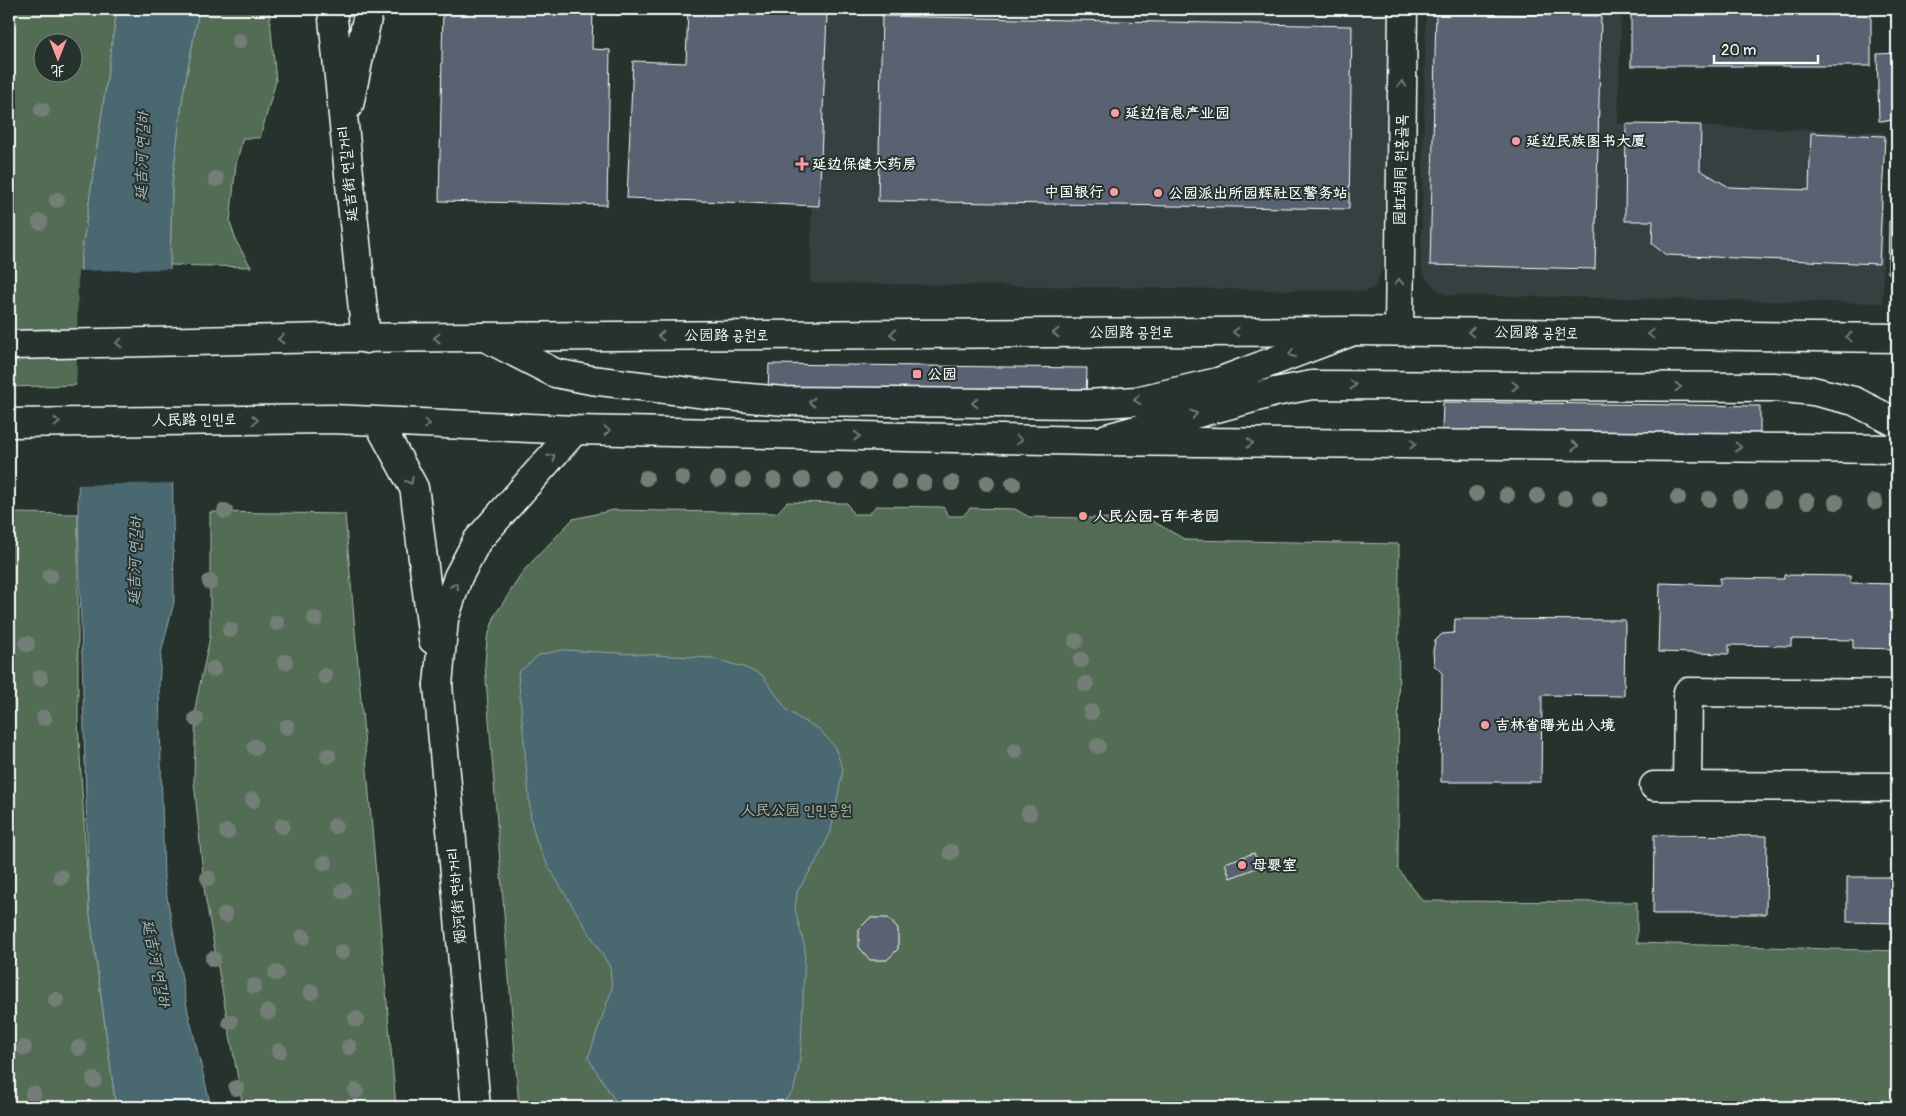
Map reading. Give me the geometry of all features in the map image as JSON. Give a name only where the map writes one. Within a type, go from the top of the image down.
[{"type":"main road","name":"延吉街 연길거리","points":[[332,9],[343,132],[366,339]]},
{"type":"main road","points":[[343,132],[369,9]]},
{"type":"main road","name":"园虹胡同 원홍골목","points":[[1399,331],[1403,9]]},
{"type":"main road","points":[[485,337],[555,373],[591,380],[715,395],[785,401],[1087,404],[1136,401],[1218,382],[1354,331]]},
{"type":"main road","name":"公园路 공원로","points":[[366,339],[1354,331],[1897,338]]},
{"type":"main road","points":[[9,345],[330,338],[366,339]]},
{"type":"main road","points":[[1096,441],[1275,392],[1312,385],[1774,387],[1814,391],[1854,401],[1897,423]]},
{"type":"main road","name":"人民路 인민로","points":[[9,423],[332,419],[378,422]]},
{"type":"main road","points":[[378,422],[575,430],[1096,441],[1897,448]]},
{"type":"main road","points":[[378,422],[414,488],[421,530],[438,685]]},
{"type":"main road","points":[[438,685],[444,619],[458,577],[477,541],[575,430]]},
{"type":"main road","name":"烟河街 연하거리","points":[[438,685],[476,1107]]},
{"type":"main road","points":[[1687,786],[1688,692],[1897,694]]},
{"type":"main road","points":[[1654,786],[1897,787]]},
{"type":"shaded area","points":[[813,9],[1390,9],[1383,265],[1375,288],[1366,291],[811,283]]},
{"type":"shaded area","points":[[1426,9],[1621,9],[1618,124],[1883,132],[1883,303],[1448,295],[1435,288],[1424,275],[1421,266]]},
{"type":"green space","points":[[9,9],[117,9],[81,258],[79,385],[9,387]]},
{"type":"green space","points":[[199,9],[269,9],[276,81],[260,138],[243,138],[236,164],[230,222],[236,241],[251,267],[170,265],[172,183],[183,94]]},
{"type":"green space","name":"人民公园 인민공원","points":[[787,502],[847,503],[853,514],[869,514],[876,506],[943,507],[949,516],[963,516],[970,508],[1015,509],[1029,517],[1149,519],[1186,540],[1399,544],[1398,869],[1423,901],[1637,902],[1637,943],[1897,951],[1897,1107],[519,1107],[485,663],[487,639],[495,615],[525,569],[573,519],[614,510],[777,513]]},
{"type":"green space","points":[[210,512],[345,514],[396,1107],[243,1107],[205,895],[194,781],[196,703],[210,637]]},
{"type":"green space","points":[[9,513],[78,514],[78,722],[89,907],[116,1107],[9,1107]]},
{"type":"water","name":"延吉河 연길하","points":[[117,9],[199,9],[183,94],[172,183],[170,265],[174,602],[161,653],[159,687],[164,880],[188,1012],[211,1107],[116,1107],[89,907],[78,514],[81,258]]},
{"type":"water","points":[[562,650],[711,658],[743,667],[762,675],[787,710],[819,729],[834,746],[843,769],[831,831],[817,860],[797,892],[795,910],[805,948],[801,1048],[798,1072],[793,1092],[778,1107],[619,1107],[588,1058],[612,989],[610,967],[548,866],[536,840],[531,820],[518,673],[539,655]]},
{"type":"pier","points":[[173,269],[175,483],[75,485],[78,271]]},
{"type":"building","points":[[443,9],[593,9],[592,49],[610,50],[607,205],[439,201]]},
{"type":"building","points":[[688,9],[827,14],[819,206],[627,198],[633,61],[686,63]]},
{"type":"building","points":[[1871,11],[1871,66],[1631,66],[1631,12]]},
{"type":"building","name":"延边民族图书大厦","points":[[1436,13],[1601,16],[1595,269],[1430,265]]},
{"type":"building","name":"延边信息产业园","points":[[882,16],[1352,26],[1349,209],[878,201]]},
{"type":"building","points":[[1897,53],[1897,120],[1879,121],[1877,54]]},
{"type":"building","points":[[1626,124],[1701,125],[1700,170],[1729,187],[1809,190],[1811,133],[1885,136],[1879,264],[1666,255],[1652,244],[1653,221],[1625,221]]},
{"type":"building","points":[[1889,221],[1897,221],[1897,273],[1888,273]]},
{"type":"building","points":[[769,364],[1087,368],[1086,397],[768,393]]},
{"type":"building","points":[[1443,402],[1760,406],[1760,435],[1442,431]]},
{"type":"building","points":[[1784,575],[1850,576],[1850,583],[1897,584],[1897,649],[1853,648],[1853,640],[1791,639],[1791,646],[1729,645],[1729,654],[1658,652],[1660,583],[1720,585],[1720,578],[1784,579]]},
{"type":"building","points":[[1455,619],[1625,620],[1624,696],[1542,695],[1541,782],[1441,782],[1442,673],[1434,665],[1433,651],[1435,641],[1442,634],[1454,633]]},
{"type":"building","points":[[1654,835],[1767,836],[1766,914],[1653,914]]},
{"type":"building","name":"母婴室","points":[[1254,853],[1259,867],[1230,878],[1225,863]]},
{"type":"building","points":[[1847,877],[1897,877],[1897,923],[1847,922]]},
{"type":"building","points":[[870,918],[888,918],[898,929],[898,949],[887,960],[870,960],[859,947],[859,929]]},
{"type":"place","name":"延边信息产业园","points":[[1115,113]]},
{"type":"place","name":"延边民族图书大厦","points":[[1516,141]]},
{"type":"place","name":"延边保健大药房","points":[[802,164]]},
{"type":"place","name":"中国银行","points":[[1114,192]]},
{"type":"place","name":"公园派出所园辉社区警务站","points":[[1158,193]]},
{"type":"place","name":"公园","points":[[917,374]]},
{"type":"place","name":"人民公园-百年老园","points":[[1083,516]]},
{"type":"place","name":"吉林省曙光出入境","points":[[1485,725]]},
{"type":"place","name":"母婴室","points":[[1242,865]]}]
